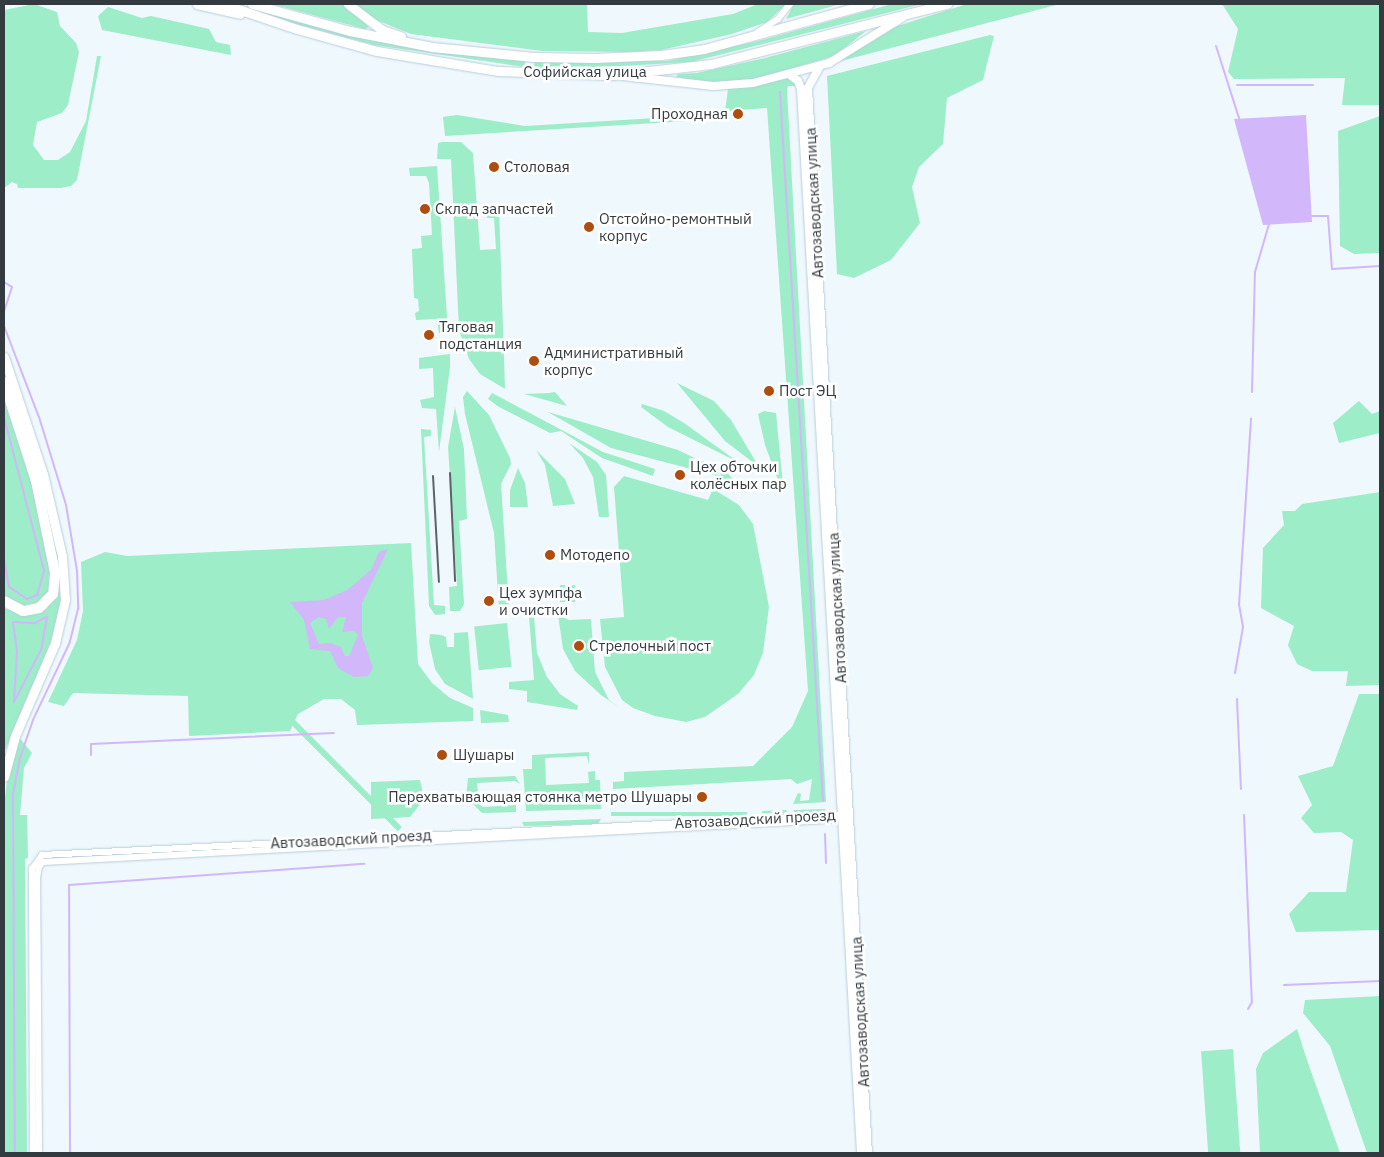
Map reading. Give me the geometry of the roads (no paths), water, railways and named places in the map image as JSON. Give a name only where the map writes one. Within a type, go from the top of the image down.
[{"type":"highway","points":[[4,382],[36,481],[55,574],[53,594],[39,608],[23,611],[4,601]]},
{"type":"main road","points":[[197,4],[253,15]]},
{"type":"main road","name":"Софийская улица","points":[[223,4],[253,15],[377,51],[468,67],[533,74],[613,75],[711,64],[947,4]]},
{"type":"main road","name":"Софийская улица","points":[[252,4],[350,31],[432,46],[534,57],[661,55],[748,38],[869,4]]},
{"type":"main road","points":[[348,4],[382,30],[432,46]]},
{"type":"main road","points":[[533,74],[530,63],[534,57]]},
{"type":"main road","points":[[4,357],[43,474],[62,556],[66,600],[55,643],[15,736],[4,777]]},
{"type":"street","points":[[748,38],[778,19],[790,4]]},
{"type":"street","points":[[613,75],[717,86],[753,83],[820,66],[910,14]]},
{"type":"street","name":"Автозаводская улица","points":[[820,66],[808,88],[861,1153]]},
{"type":"street","name":"Автозаводская улица","points":[[789,74],[798,81],[801,89],[845,818],[868,1153]]},
{"type":"street","name":"Автозаводский проезд","points":[[33,1153],[32,869],[42,855],[845,818]]},
{"type":"street","name":"Автозаводский проезд","points":[[39,1153],[37,878],[39,867],[43,862],[845,818]]},
{"type":"waterway","points":[[1216,46],[1239,118]]},
{"type":"waterway","points":[[1237,85],[1313,85]]},
{"type":"waterway","points":[[780,92],[823,801]]},
{"type":"waterway","points":[[1312,216],[1328,216],[1332,269],[1380,266]]},
{"type":"waterway","points":[[1252,392],[1255,272],[1269,224]]},
{"type":"waterway","points":[[4,282],[12,287],[4,312]]},
{"type":"waterway","points":[[4,326],[39,417],[66,505],[77,571],[78,609],[70,642],[33,720],[20,758],[13,794],[15,1153]]},
{"type":"waterway","points":[[4,417],[44,571],[37,595],[27,599],[9,587],[4,559]]},
{"type":"waterway","points":[[1235,673],[1243,627],[1239,605],[1251,418]]},
{"type":"waterway","points":[[47,617],[41,650],[14,702],[17,651],[13,622],[35,623],[47,617]]},
{"type":"waterway","points":[[1237,699],[1241,789]]},
{"type":"waterway","points":[[91,755],[91,744],[334,733]]},
{"type":"waterway","points":[[1244,815],[1252,1002],[1248,1009]]},
{"type":"waterway","points":[[825,834],[826,863]]},
{"type":"waterway","points":[[70,1153],[69,885],[364,864]]},
{"type":"waterway","points":[[1284,985],[1380,981]]},
{"type":"railway","points":[[450,473],[455,581]]},
{"type":"railway","points":[[433,476],[439,582]]},
{"type":"place","name":"Проходная","points":[[738,114]]},
{"type":"place","name":"Столовая","points":[[494,167]]},
{"type":"place","name":"Склад запчастей","points":[[425,209]]},
{"type":"place","name":"Отстойно-ремонтный корпус","points":[[589,227]]},
{"type":"place","name":"Тяговая подстанция","points":[[429,335]]},
{"type":"place","name":"Административный корпус","points":[[534,361]]},
{"type":"place","name":"Пост ЭЦ","points":[[769,391]]},
{"type":"place","name":"Цех обточки колёсных пар","points":[[680,475]]},
{"type":"place","name":"Мотодепо","points":[[550,555]]},
{"type":"place","name":"Цех зумпфа и очистки","points":[[489,601]]},
{"type":"place","name":"Стрелочный пост","points":[[579,646]]},
{"type":"place","name":"Шушары","points":[[442,755]]},
{"type":"place","name":"Перехватывающая стоянка метро Шушары","points":[[702,797]]}]
